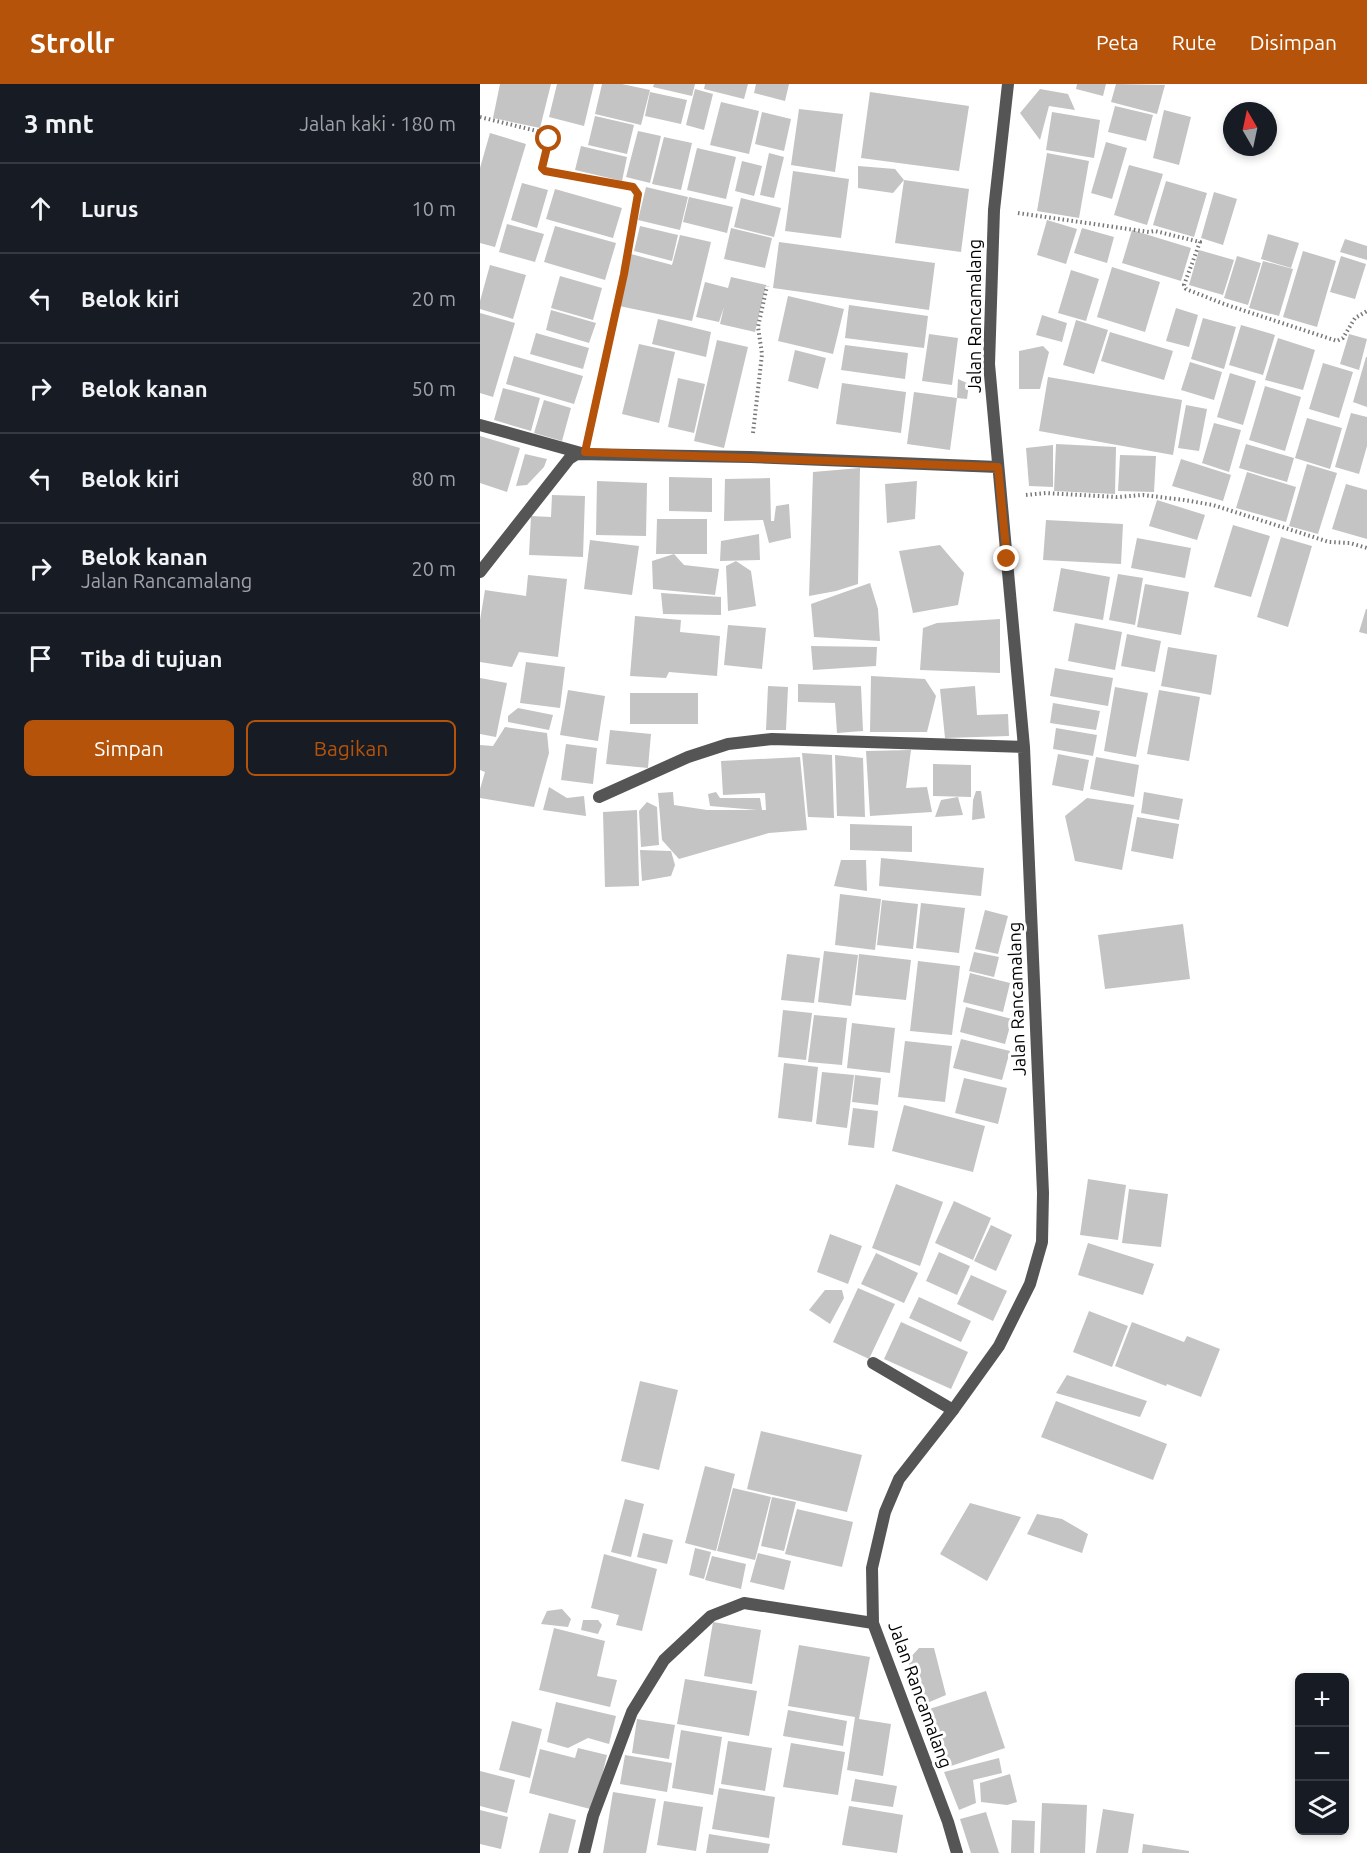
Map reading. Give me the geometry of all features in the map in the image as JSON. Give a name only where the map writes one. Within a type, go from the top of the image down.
[{"type":"street","name":"Jalan Rancamalang","points":[[957,1853],[948,1822],[873,1623],[872,1568],[885,1512],[899,1479],[999,1346],[1030,1284],[1042,1242],[1043,1193],[1024,747],[989,363],[994,210],[1008,84]]},
{"type":"street","points":[[480,425],[583,453],[998,467]]},
{"type":"street","points":[[481,568],[569,459],[583,453]]},
{"type":"street","points":[[599,797],[688,758],[728,744],[772,739],[1024,747]]},
{"type":"street","points":[[873,1364],[953,1410]]},
{"type":"street","points":[[584,1853],[593,1816],[632,1712],[664,1660],[711,1616],[744,1603],[873,1623]]},
{"type":"path","points":[[480,117],[549,134],[542,168],[545,171],[633,187],[638,194],[624,274],[583,453]]},
{"type":"path","points":[[994,210],[1155,231],[1200,242],[1184,288],[1224,304],[1337,341],[1343,338],[1354,318],[1367,311]]},
{"type":"path","points":[[750,457],[762,371],[762,345],[758,327],[767,286]]},
{"type":"path","points":[[1001,496],[1046,493],[1117,497],[1143,495],[1184,500],[1212,506],[1329,542],[1350,543],[1367,548]]},
{"type":"building","points":[[500,84],[551,84],[540,128],[493,118]]},
{"type":"building","points":[[557,84],[594,84],[584,126],[549,117]]},
{"type":"building","points":[[602,84],[622,84],[650,90],[641,125],[595,114]]},
{"type":"building","points":[[654,84],[695,84],[692,96],[653,87]]},
{"type":"building","points":[[705,84],[748,84],[744,99],[704,89]]},
{"type":"building","points":[[756,84],[789,84],[785,101],[754,93]]},
{"type":"building","points":[[1077,84],[1106,84],[1103,96],[1076,89]]},
{"type":"building","points":[[1116,84],[1165,85],[1157,114],[1111,102]]},
{"type":"building","points":[[695,89],[713,94],[704,130],[686,125]]},
{"type":"building","points":[[1040,89],[1068,94],[1075,110],[1049,106],[1040,140],[1020,113]]},
{"type":"building","points":[[650,92],[687,100],[681,124],[645,116]]},
{"type":"building","points":[[870,92],[969,106],[959,171],[861,158]]},
{"type":"building","points":[[721,102],[759,111],[749,154],[710,145]]},
{"type":"building","points":[[1115,106],[1153,115],[1146,141],[1108,132]]},
{"type":"building","points":[[799,109],[843,114],[835,172],[791,165]]},
{"type":"building","points":[[1164,110],[1191,117],[1179,165],[1153,158]]},
{"type":"building","points":[[762,112],[791,119],[784,151],[755,144]]},
{"type":"building","points":[[1052,112],[1100,120],[1094,158],[1046,150]]},
{"type":"building","points":[[595,116],[634,125],[627,154],[588,145]]},
{"type":"building","points":[[638,131],[661,136],[650,183],[626,177]]},
{"type":"building","points":[[490,133],[526,144],[495,247],[480,243],[480,168]]},
{"type":"building","points":[[664,137],[692,143],[681,190],[652,184]]},
{"type":"building","points":[[1106,142],[1127,148],[1112,199],[1091,193]]},
{"type":"building","points":[[581,146],[627,157],[622,181],[575,170]]},
{"type":"building","points":[[697,148],[736,157],[726,199],[687,190]]},
{"type":"building","points":[[769,153],[784,157],[774,198],[760,195]]},
{"type":"building","points":[[1047,153],[1089,161],[1079,218],[1037,211]]},
{"type":"building","points":[[742,161],[762,166],[754,196],[735,191]]},
{"type":"building","points":[[1129,165],[1163,174],[1147,225],[1114,215]]},
{"type":"building","points":[[858,166],[895,169],[904,180],[893,193],[858,188]]},
{"type":"building","points":[[793,171],[849,179],[841,238],[785,231]]},
{"type":"building","points":[[904,180],[969,189],[961,252],[895,243]]},
{"type":"building","points":[[1166,181],[1207,193],[1194,237],[1153,225]]},
{"type":"building","points":[[522,183],[548,190],[537,228],[511,220]]},
{"type":"building","points":[[646,187],[688,197],[680,230],[638,220]]},
{"type":"building","points":[[555,189],[622,208],[613,238],[546,219]]},
{"type":"building","points":[[1214,192],[1237,199],[1223,245],[1201,238]]},
{"type":"building","points":[[689,197],[733,207],[727,233],[683,222]]},
{"type":"building","points":[[741,198],[781,208],[774,237],[734,227]]},
{"type":"building","points":[[1047,220],[1077,229],[1066,264],[1037,255]]},
{"type":"building","points":[[507,224],[544,234],[535,262],[499,252]]},
{"type":"building","points":[[555,226],[616,243],[605,280],[544,262]]},
{"type":"building","points":[[640,226],[678,235],[672,261],[634,251]]},
{"type":"building","points":[[731,228],[772,238],[765,268],[724,259]]},
{"type":"building","points":[[1082,228],[1114,237],[1107,263],[1074,253]]},
{"type":"building","points":[[1132,230],[1191,248],[1181,281],[1122,263]]},
{"type":"building","points":[[1268,234],[1299,243],[1291,268],[1261,259]]},
{"type":"building","points":[[680,235],[711,242],[692,321],[619,306],[631,254],[672,265]]},
{"type":"building","points":[[1345,239],[1367,246],[1367,260],[1340,252]]},
{"type":"building","points":[[779,242],[935,263],[929,310],[773,288]]},
{"type":"building","points":[[1199,250],[1234,260],[1223,295],[1189,285]]},
{"type":"building","points":[[1303,251],[1336,261],[1317,327],[1283,317]]},
{"type":"building","points":[[1237,256],[1261,263],[1248,305],[1224,298]]},
{"type":"building","points":[[1341,256],[1366,264],[1355,299],[1330,292]]},
{"type":"building","points":[[1263,261],[1293,269],[1279,316],[1249,308]]},
{"type":"building","points":[[490,265],[526,275],[513,319],[480,309]]},
{"type":"building","points":[[1112,267],[1160,282],[1145,332],[1097,317]]},
{"type":"building","points":[[1071,270],[1099,279],[1086,321],[1058,313]]},
{"type":"building","points":[[560,276],[602,288],[593,320],[551,308]]},
{"type":"building","points":[[731,277],[766,285],[755,332],[720,324],[724,307],[719,322],[696,317],[705,282],[728,288]]},
{"type":"building","points":[[788,296],[844,309],[833,354],[778,341]]},
{"type":"building","points":[[849,305],[928,316],[924,348],[845,338]]},
{"type":"building","points":[[1176,308],[1198,315],[1189,347],[1166,341]]},
{"type":"building","points":[[551,310],[596,323],[589,343],[546,330]]},
{"type":"building","points":[[480,313],[515,323],[493,397],[480,393]]},
{"type":"building","points":[[1042,315],[1067,323],[1062,342],[1036,335]]},
{"type":"building","points":[[1203,318],[1236,327],[1224,369],[1191,359]]},
{"type":"building","points":[[658,319],[711,332],[706,357],[652,344]]},
{"type":"building","points":[[1076,320],[1108,330],[1094,374],[1063,365]]},
{"type":"building","points":[[1241,325],[1275,335],[1263,375],[1229,365]]},
{"type":"building","points":[[1110,332],[1173,351],[1164,380],[1101,361]]},
{"type":"building","points":[[536,333],[589,348],[583,369],[530,354]]},
{"type":"building","points":[[929,334],[958,338],[952,385],[922,381]]},
{"type":"building","points":[[1349,334],[1367,339],[1359,370],[1340,364]]},
{"type":"building","points":[[1278,338],[1315,350],[1303,390],[1265,380]]},
{"type":"building","points":[[717,340],[748,347],[724,448],[694,441]]},
{"type":"building","points":[[639,344],[675,352],[659,423],[622,414]]},
{"type":"building","points":[[845,345],[908,353],[905,379],[841,370]]},
{"type":"building","points":[[1043,346],[1049,352],[1040,389],[1019,389],[1019,351]]},
{"type":"building","points":[[795,350],[826,358],[818,389],[788,381]]},
{"type":"building","points":[[514,356],[583,376],[574,404],[506,384]]},
{"type":"building","points":[[1367,357],[1367,407],[1353,402]]},
{"type":"building","points":[[1190,362],[1222,372],[1214,400],[1181,390]]},
{"type":"building","points":[[1323,363],[1353,372],[1339,418],[1309,409]]},
{"type":"building","points":[[1230,373],[1256,381],[1243,425],[1217,417]]},
{"type":"building","points":[[1048,377],[1182,400],[1173,455],[1039,431]]},
{"type":"building","points":[[678,378],[705,384],[694,433],[668,427]]},
{"type":"building","points":[[958,379],[969,384],[967,399],[957,398]]},
{"type":"building","points":[[842,383],[906,392],[901,433],[836,424]]},
{"type":"building","points":[[1265,386],[1301,397],[1285,451],[1249,440]]},
{"type":"building","points":[[503,388],[540,398],[531,431],[494,420]]},
{"type":"building","points":[[914,392],[957,398],[950,450],[907,444]]},
{"type":"building","points":[[544,400],[571,408],[562,441],[534,433]]},
{"type":"building","points":[[1186,405],[1207,409],[1199,451],[1178,448]]},
{"type":"building","points":[[1351,413],[1367,417],[1367,446],[1359,474],[1335,467]]},
{"type":"building","points":[[1307,418],[1342,428],[1330,469],[1295,458]]},
{"type":"building","points":[[1214,423],[1241,430],[1229,472],[1202,463]]},
{"type":"building","points":[[480,436],[520,448],[507,492],[480,483]]},
{"type":"building","points":[[1056,444],[1116,447],[1115,494],[1054,491]]},
{"type":"building","points":[[1246,444],[1294,458],[1287,482],[1239,468]]},
{"type":"building","points":[[1053,445],[1053,487],[1029,486],[1026,448]]},
{"type":"building","points":[[525,454],[547,459],[544,467],[527,485],[516,486]]},
{"type":"building","points":[[1120,455],[1156,456],[1154,492],[1118,491]]},
{"type":"building","points":[[1181,459],[1231,475],[1223,501],[1172,486]]},
{"type":"building","points":[[1307,464],[1337,473],[1318,534],[1289,526]]},
{"type":"building","points":[[860,468],[858,584],[809,596],[813,472]]},
{"type":"building","points":[[1247,472],[1296,487],[1286,522],[1236,508]]},
{"type":"building","points":[[669,477],[712,478],[712,512],[669,511]]},
{"type":"building","points":[[770,478],[771,521],[774,521],[776,506],[789,504],[791,538],[769,543],[763,520],[724,521],[725,479]]},
{"type":"building","points":[[597,481],[647,483],[646,536],[596,535]]},
{"type":"building","points":[[917,481],[915,519],[887,523],[885,484]]},
{"type":"building","points":[[1346,484],[1367,490],[1367,539],[1332,529]]},
{"type":"building","points":[[552,495],[585,496],[583,557],[529,555],[531,516],[551,517]]},
{"type":"building","points":[[1157,500],[1205,515],[1197,540],[1149,526]]},
{"type":"building","points":[[657,519],[707,519],[707,554],[656,554]]},
{"type":"building","points":[[1046,520],[1123,524],[1121,564],[1043,560]]},
{"type":"building","points":[[1233,525],[1270,536],[1251,597],[1214,587]]},
{"type":"building","points":[[759,534],[760,560],[720,561],[721,541]]},
{"type":"building","points":[[1281,537],[1312,546],[1288,627],[1257,617]]},
{"type":"building","points":[[1137,538],[1191,548],[1185,578],[1131,568]]},
{"type":"building","points":[[590,540],[639,546],[632,595],[584,589]]},
{"type":"building","points":[[940,545],[964,573],[958,605],[913,613],[899,551]]},
{"type":"building","points":[[674,554],[684,565],[719,569],[715,595],[653,589],[652,561]]},
{"type":"building","points":[[736,561],[751,571],[756,606],[728,611],[726,566]]},
{"type":"building","points":[[1061,568],[1110,577],[1103,620],[1053,611]]},
{"type":"building","points":[[1118,574],[1143,578],[1135,625],[1109,620]]},
{"type":"building","points":[[528,575],[567,579],[558,657],[519,652],[512,667],[480,662],[480,620],[485,590],[526,596]]},
{"type":"building","points":[[870,583],[878,609],[880,641],[814,637],[811,604]]},
{"type":"building","points":[[1145,584],[1189,592],[1181,635],[1137,627]]},
{"type":"building","points":[[661,593],[721,597],[721,615],[663,614]]},
{"type":"building","points":[[1367,609],[1367,634],[1359,632]]},
{"type":"building","points":[[635,616],[681,620],[680,632],[720,636],[717,676],[669,672],[666,678],[630,676]]},
{"type":"building","points":[[1000,619],[1000,673],[920,670],[923,628],[937,623]]},
{"type":"building","points":[[1075,623],[1122,632],[1115,670],[1068,661]]},
{"type":"building","points":[[728,625],[766,628],[762,669],[724,665]]},
{"type":"building","points":[[1127,634],[1161,641],[1155,672],[1121,666]]},
{"type":"building","points":[[811,646],[877,647],[876,666],[813,670]]},
{"type":"building","points":[[1168,647],[1217,655],[1211,695],[1161,686]]},
{"type":"building","points":[[526,662],[565,667],[560,708],[520,703]]},
{"type":"building","points":[[1055,668],[1113,678],[1108,706],[1050,696]]},
{"type":"building","points":[[871,676],[925,679],[936,696],[927,732],[870,732]]},
{"type":"building","points":[[480,678],[507,683],[496,737],[480,734]]},
{"type":"building","points":[[798,684],[861,686],[863,731],[837,733],[835,703],[798,702]]},
{"type":"building","points":[[768,686],[788,687],[786,730],[766,730]]},
{"type":"building","points":[[975,686],[977,715],[1008,714],[1009,736],[945,738],[940,689]]},
{"type":"building","points":[[1115,687],[1148,693],[1136,757],[1104,751]]},
{"type":"building","points":[[568,690],[605,696],[598,741],[560,735]]},
{"type":"building","points":[[1159,690],[1200,697],[1189,761],[1147,754]]},
{"type":"building","points":[[630,693],[698,693],[698,724],[630,724]]},
{"type":"building","points":[[1053,703],[1100,711],[1096,730],[1050,723]]},
{"type":"building","points":[[518,708],[553,715],[549,730],[508,722],[508,716]]},
{"type":"building","points":[[505,727],[547,733],[549,753],[534,807],[480,798],[485,772],[480,770],[480,745],[493,746]]},
{"type":"building","points":[[1056,728],[1097,735],[1093,756],[1053,749]]},
{"type":"building","points":[[610,730],[651,734],[648,768],[606,764]]},
{"type":"building","points":[[566,744],[597,748],[593,784],[561,780]]},
{"type":"building","points":[[911,750],[906,788],[927,787],[932,812],[870,816],[866,751]]},
{"type":"building","points":[[802,753],[832,755],[834,818],[808,817]]},
{"type":"building","points":[[1058,754],[1089,760],[1083,791],[1052,785]]},
{"type":"building","points":[[835,755],[863,758],[865,817],[837,816]]},
{"type":"building","points":[[800,757],[807,830],[769,833],[679,859],[662,840],[658,793],[673,792],[674,805],[707,810],[757,810],[710,806],[708,794],[716,792],[720,798],[760,798],[762,810],[766,810],[765,793],[723,795],[721,761]]},
{"type":"building","points":[[1096,757],[1139,765],[1134,797],[1090,789]]},
{"type":"building","points":[[933,764],[971,765],[971,797],[933,796]]},
{"type":"building","points":[[549,787],[567,798],[584,796],[586,816],[543,810]]},
{"type":"building","points":[[976,791],[981,791],[985,818],[972,820],[973,800]]},
{"type":"building","points":[[1144,792],[1183,799],[1179,820],[1141,813]]},
{"type":"building","points":[[958,797],[963,815],[935,817],[941,800]]},
{"type":"building","points":[[1087,798],[1134,805],[1122,870],[1075,861],[1065,816]]},
{"type":"building","points":[[647,802],[657,807],[659,845],[641,847],[639,811]]},
{"type":"building","points":[[637,810],[639,886],[605,887],[603,812]]},
{"type":"building","points":[[1137,817],[1179,824],[1173,859],[1131,851]]},
{"type":"building","points":[[850,824],[912,826],[912,852],[850,850]]},
{"type":"building","points":[[640,850],[671,851],[675,865],[671,876],[642,881]]},
{"type":"building","points":[[881,858],[984,868],[981,896],[879,886]]},
{"type":"building","points":[[841,860],[866,860],[867,891],[834,886]]},
{"type":"building","points":[[840,894],[881,899],[875,950],[835,945]]},
{"type":"building","points":[[882,900],[918,904],[913,949],[877,945]]},
{"type":"building","points":[[921,903],[965,908],[959,953],[916,948]]},
{"type":"building","points":[[985,910],[1008,916],[998,954],[975,949]]},
{"type":"building","points":[[1183,924],[1190,979],[1105,989],[1098,935]]},
{"type":"building","points":[[824,951],[858,955],[851,1006],[818,1002]]},
{"type":"building","points":[[974,952],[999,957],[994,977],[969,971]]},
{"type":"building","points":[[787,954],[820,958],[814,1003],[781,1000]]},
{"type":"building","points":[[859,954],[911,960],[906,1000],[855,995]]},
{"type":"building","points":[[918,961],[960,966],[952,1035],[910,1031]]},
{"type":"building","points":[[970,973],[1010,983],[1003,1012],[963,1002]]},
{"type":"building","points":[[966,1007],[1012,1019],[1005,1044],[960,1032]]},
{"type":"building","points":[[783,1010],[812,1013],[806,1060],[778,1057]]},
{"type":"building","points":[[814,1015],[847,1018],[842,1065],[808,1062]]},
{"type":"building","points":[[852,1023],[895,1028],[890,1073],[847,1068]]},
{"type":"building","points":[[961,1039],[1010,1051],[1002,1080],[953,1068]]},
{"type":"building","points":[[905,1041],[952,1046],[945,1102],[898,1097]]},
{"type":"building","points":[[784,1063],[818,1067],[812,1122],[778,1118]]},
{"type":"building","points":[[822,1072],[854,1075],[847,1128],[816,1124]]},
{"type":"building","points":[[855,1075],[881,1078],[878,1105],[852,1102]]},
{"type":"building","points":[[964,1078],[1007,1088],[998,1124],[955,1113]]},
{"type":"building","points":[[904,1105],[985,1126],[973,1172],[892,1151]]},
{"type":"building","points":[[853,1108],[878,1111],[874,1148],[848,1145]]},
{"type":"building","points":[[1088,1179],[1126,1185],[1118,1240],[1080,1235]]},
{"type":"building","points":[[896,1184],[943,1202],[920,1266],[872,1248]]},
{"type":"building","points":[[1129,1189],[1168,1194],[1161,1247],[1122,1243]]},
{"type":"building","points":[[954,1201],[991,1218],[973,1260],[935,1243]]},
{"type":"building","points":[[991,1225],[1012,1235],[996,1271],[974,1261]]},
{"type":"building","points":[[830,1234],[862,1246],[848,1284],[817,1272]]},
{"type":"building","points":[[1088,1243],[1154,1264],[1143,1295],[1078,1275]]},
{"type":"building","points":[[939,1252],[970,1266],[957,1295],[926,1281]]},
{"type":"building","points":[[876,1253],[918,1273],[904,1303],[861,1284]]},
{"type":"building","points":[[971,1275],[1007,1291],[993,1321],[957,1304]]},
{"type":"building","points":[[858,1288],[895,1304],[869,1359],[833,1342]]},
{"type":"building","points":[[825,1290],[842,1290],[844,1298],[830,1324],[809,1310]]},
{"type":"building","points":[[919,1297],[971,1321],[961,1342],[909,1318]]},
{"type":"building","points":[[1089,1311],[1128,1326],[1112,1367],[1073,1352]]},
{"type":"building","points":[[901,1322],[968,1352],[951,1389],[884,1359]]},
{"type":"building","points":[[1132,1322],[1184,1342],[1187,1336],[1220,1349],[1201,1397],[1115,1366]]},
{"type":"building","points":[[1067,1375],[1147,1401],[1140,1417],[1056,1393]]},
{"type":"building","points":[[640,1381],[678,1390],[659,1470],[621,1461]]},
{"type":"building","points":[[1056,1401],[1167,1444],[1153,1480],[1041,1437]]},
{"type":"building","points":[[761,1431],[862,1455],[847,1512],[747,1489]]},
{"type":"building","points":[[705,1466],[735,1474],[716,1551],[685,1543]]},
{"type":"building","points":[[733,1488],[771,1497],[755,1560],[717,1551]]},
{"type":"building","points":[[772,1497],[796,1502],[784,1551],[761,1546]]},
{"type":"building","points":[[625,1499],[644,1504],[631,1557],[611,1552]]},
{"type":"building","points":[[970,1503],[1021,1517],[987,1581],[940,1554]]},
{"type":"building","points":[[797,1509],[853,1522],[842,1567],[785,1554]]},
{"type":"building","points":[[1037,1514],[1062,1519],[1088,1534],[1082,1553],[1027,1534]]},
{"type":"building","points":[[643,1533],[673,1540],[667,1564],[637,1557]]},
{"type":"building","points":[[695,1548],[711,1552],[704,1579],[689,1575]]},
{"type":"building","points":[[758,1553],[791,1561],[784,1590],[750,1582]]},
{"type":"building","points":[[604,1554],[657,1569],[642,1631],[616,1625],[619,1615],[591,1608]]},
{"type":"building","points":[[712,1556],[746,1564],[741,1589],[705,1580]]},
{"type":"building","points":[[562,1609],[571,1619],[568,1627],[541,1624],[547,1611]]},
{"type":"building","points":[[583,1620],[598,1620],[602,1625],[598,1634],[581,1630]]},
{"type":"building","points":[[713,1622],[761,1630],[752,1684],[704,1676]]},
{"type":"building","points":[[554,1628],[605,1641],[597,1676],[617,1680],[610,1707],[539,1690]]},
{"type":"building","points":[[799,1645],[870,1657],[859,1719],[891,1724],[883,1776],[847,1770],[855,1717],[788,1706]]},
{"type":"building","points":[[919,1648],[934,1648],[946,1695],[920,1706],[908,1660]]},
{"type":"building","points":[[685,1679],[757,1691],[749,1736],[677,1724]]},
{"type":"building","points":[[986,1691],[1005,1748],[942,1769],[923,1711]]},
{"type":"building","points":[[556,1702],[616,1716],[609,1744],[588,1738],[568,1748],[547,1742]]},
{"type":"building","points":[[788,1710],[847,1721],[843,1746],[783,1736]]},
{"type":"building","points":[[637,1719],[675,1725],[669,1759],[632,1753]]},
{"type":"building","points":[[512,1721],[542,1729],[530,1778],[499,1770]]},
{"type":"building","points":[[681,1730],[722,1737],[713,1795],[672,1788]]},
{"type":"building","points":[[728,1741],[772,1748],[765,1791],[721,1784]]},
{"type":"building","points":[[791,1743],[845,1752],[838,1795],[783,1787]]},
{"type":"building","points":[[578,1748],[607,1755],[594,1810],[529,1793],[540,1749],[575,1758]]},
{"type":"building","points":[[625,1755],[672,1763],[667,1792],[620,1784]]},
{"type":"building","points":[[999,1758],[1002,1773],[973,1780],[976,1803],[959,1810],[944,1772]]},
{"type":"building","points":[[480,1771],[515,1780],[507,1813],[480,1806]]},
{"type":"building","points":[[1010,1774],[1017,1802],[1007,1805],[981,1802],[980,1783]]},
{"type":"building","points":[[855,1779],[897,1786],[893,1807],[851,1801]]},
{"type":"building","points":[[719,1788],[775,1797],[769,1838],[712,1829]]},
{"type":"building","points":[[613,1792],[656,1799],[646,1853],[603,1853]]},
{"type":"building","points":[[664,1801],[703,1807],[696,1851],[657,1845]]},
{"type":"building","points":[[1042,1803],[1087,1805],[1085,1853],[1040,1853]]},
{"type":"building","points":[[849,1806],[903,1815],[897,1853],[842,1845]]},
{"type":"building","points":[[1103,1809],[1134,1814],[1128,1853],[1096,1853]]},
{"type":"building","points":[[480,1810],[508,1817],[501,1849],[480,1844]]},
{"type":"building","points":[[986,1812],[999,1853],[971,1853],[960,1819]]},
{"type":"building","points":[[549,1813],[576,1820],[568,1853],[539,1853]]},
{"type":"building","points":[[1012,1820],[1035,1821],[1034,1853],[1011,1853]]},
{"type":"building","points":[[709,1834],[770,1844],[768,1853],[706,1853]]},
{"type":"building","points":[[1143,1844],[1189,1851],[1189,1853],[1142,1853]]},
{"type":"route","points":[[549,139],[543,170],[633,187],[638,194],[624,274],[585,452],[998,467],[1007,559]]}]
